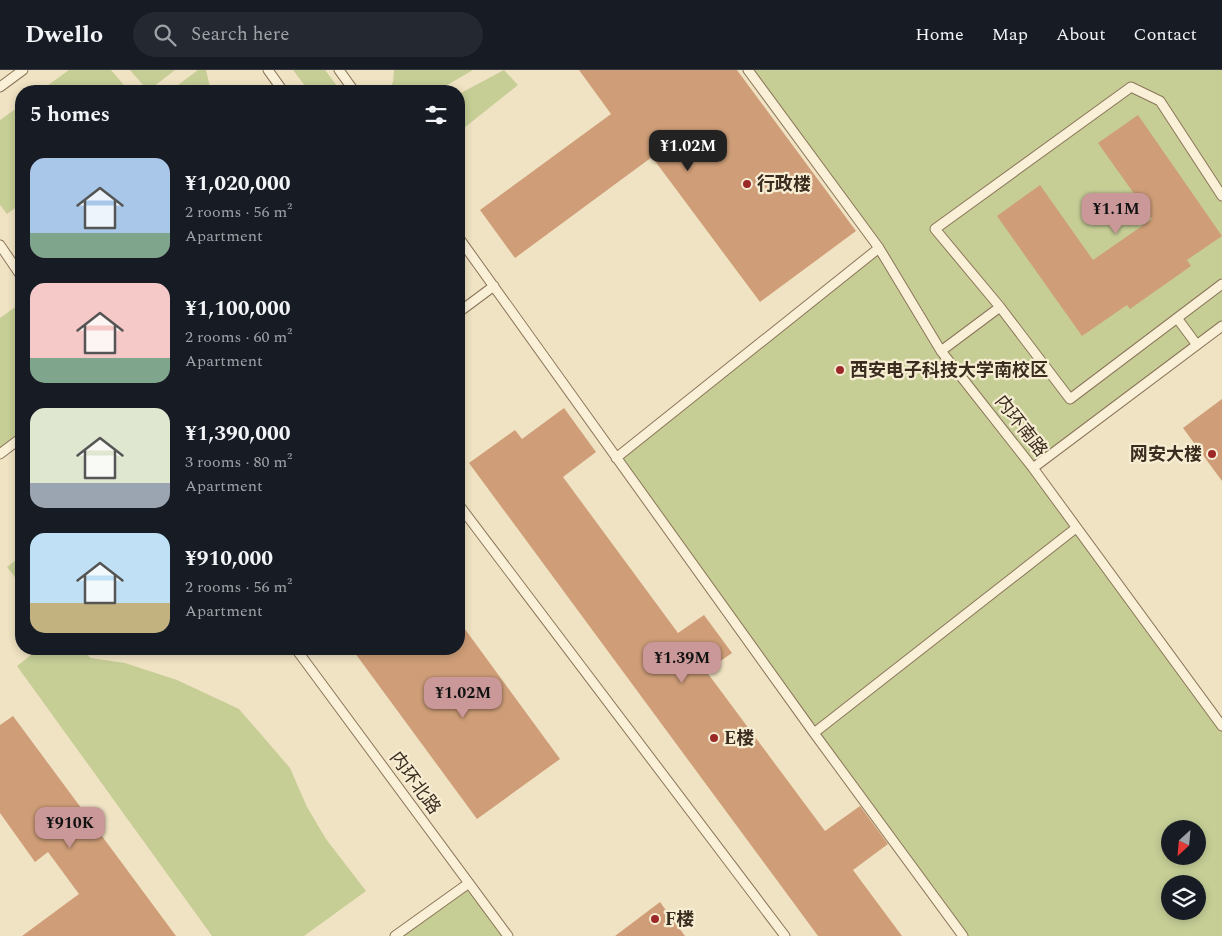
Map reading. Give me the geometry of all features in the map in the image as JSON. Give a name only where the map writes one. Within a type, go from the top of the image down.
[{"type":"lane","points":[[0,87],[23,70]]},
{"type":"lane","points":[[268,70],[279,85]]},
{"type":"lane","points":[[339,70],[350,85]]},
{"type":"lane","name":"内环南路","points":[[748,70],[879,248],[941,351],[1033,468],[1222,726]]},
{"type":"lane","points":[[1222,196],[1160,101],[1131,87],[935,230],[1000,307],[1070,399],[1222,284]]},
{"type":"lane","points":[[0,246],[15,267]]},
{"type":"lane","points":[[465,246],[814,733],[963,936]]},
{"type":"lane","points":[[616,458],[879,248]]},
{"type":"lane","points":[[465,308],[494,286]]},
{"type":"lane","points":[[941,351],[1000,307]]},
{"type":"lane","points":[[1177,318],[1197,345]]},
{"type":"lane","points":[[1033,468],[1222,326]]},
{"type":"lane","points":[[0,454],[15,443]]},
{"type":"lane","points":[[465,513],[785,936]]},
{"type":"lane","points":[[814,733],[1076,528]]},
{"type":"lane","name":"内环北路","points":[[300,655],[508,936]]},
{"type":"lane","points":[[395,936],[469,883]]},
{"type":"green space","points":[[69,70],[111,70],[124,85],[48,85]]},
{"type":"green space","points":[[130,70],[175,70],[156,85],[143,85]]},
{"type":"green space","points":[[198,70],[206,70],[210,85],[178,85]]},
{"type":"green space","points":[[293,70],[325,70],[336,85],[304,85]]},
{"type":"green space","points":[[394,70],[473,70],[447,85],[391,85]]},
{"type":"green space","points":[[504,70],[518,85],[465,127],[465,91]]},
{"type":"green space","points":[[744,70],[1222,70],[1222,326],[1033,468],[1222,726],[1222,936],[963,936],[616,458],[876,251]]},
{"type":"green space","points":[[15,109],[15,208],[7,214],[0,205],[0,120]]},
{"type":"green space","points":[[15,307],[15,443],[0,454],[0,318]]},
{"type":"green space","points":[[15,561],[15,577],[7,567]]},
{"type":"green space","points":[[31,655],[87,655],[91,658],[125,663],[177,680],[239,709],[290,768],[307,807],[326,839],[366,891],[304,936],[212,936],[17,666]]},
{"type":"green space","points":[[469,883],[508,936],[395,936]]},
{"type":"building","name":"行政楼","points":[[579,70],[737,70],[856,231],[760,302],[652,157],[515,258],[480,210],[611,114]]},
{"type":"building","points":[[1138,115],[1222,236],[1187,260],[1191,266],[1130,309],[1127,305],[1082,336],[997,216],[1040,185],[1093,260],[1152,219],[1098,143]]},
{"type":"building","name":"网安大楼","points":[[1222,399],[1222,481],[1183,428]]},
{"type":"building","name":"E楼","points":[[564,408],[596,452],[563,477],[678,633],[704,615],[732,653],[706,671],[825,831],[860,806],[888,844],[853,870],[902,936],[818,936],[469,463],[515,430],[522,439]]},
{"type":"building","points":[[465,629],[560,759],[477,819],[356,655],[465,655]]},
{"type":"building","points":[[13,716],[176,936],[22,936],[79,894],[48,852],[35,862],[0,813],[0,725]]},
{"type":"building","name":"F楼","points":[[660,902],[685,936],[615,936]]},
{"type":"place","name":"行政楼","points":[[747,184]]},
{"type":"place","name":"西安电子科技大学南校区","points":[[840,370]]},
{"type":"place","name":"网安大楼","points":[[1212,454]]},
{"type":"place","name":"E楼","points":[[714,738]]},
{"type":"place","name":"F楼","points":[[655,919]]}]
